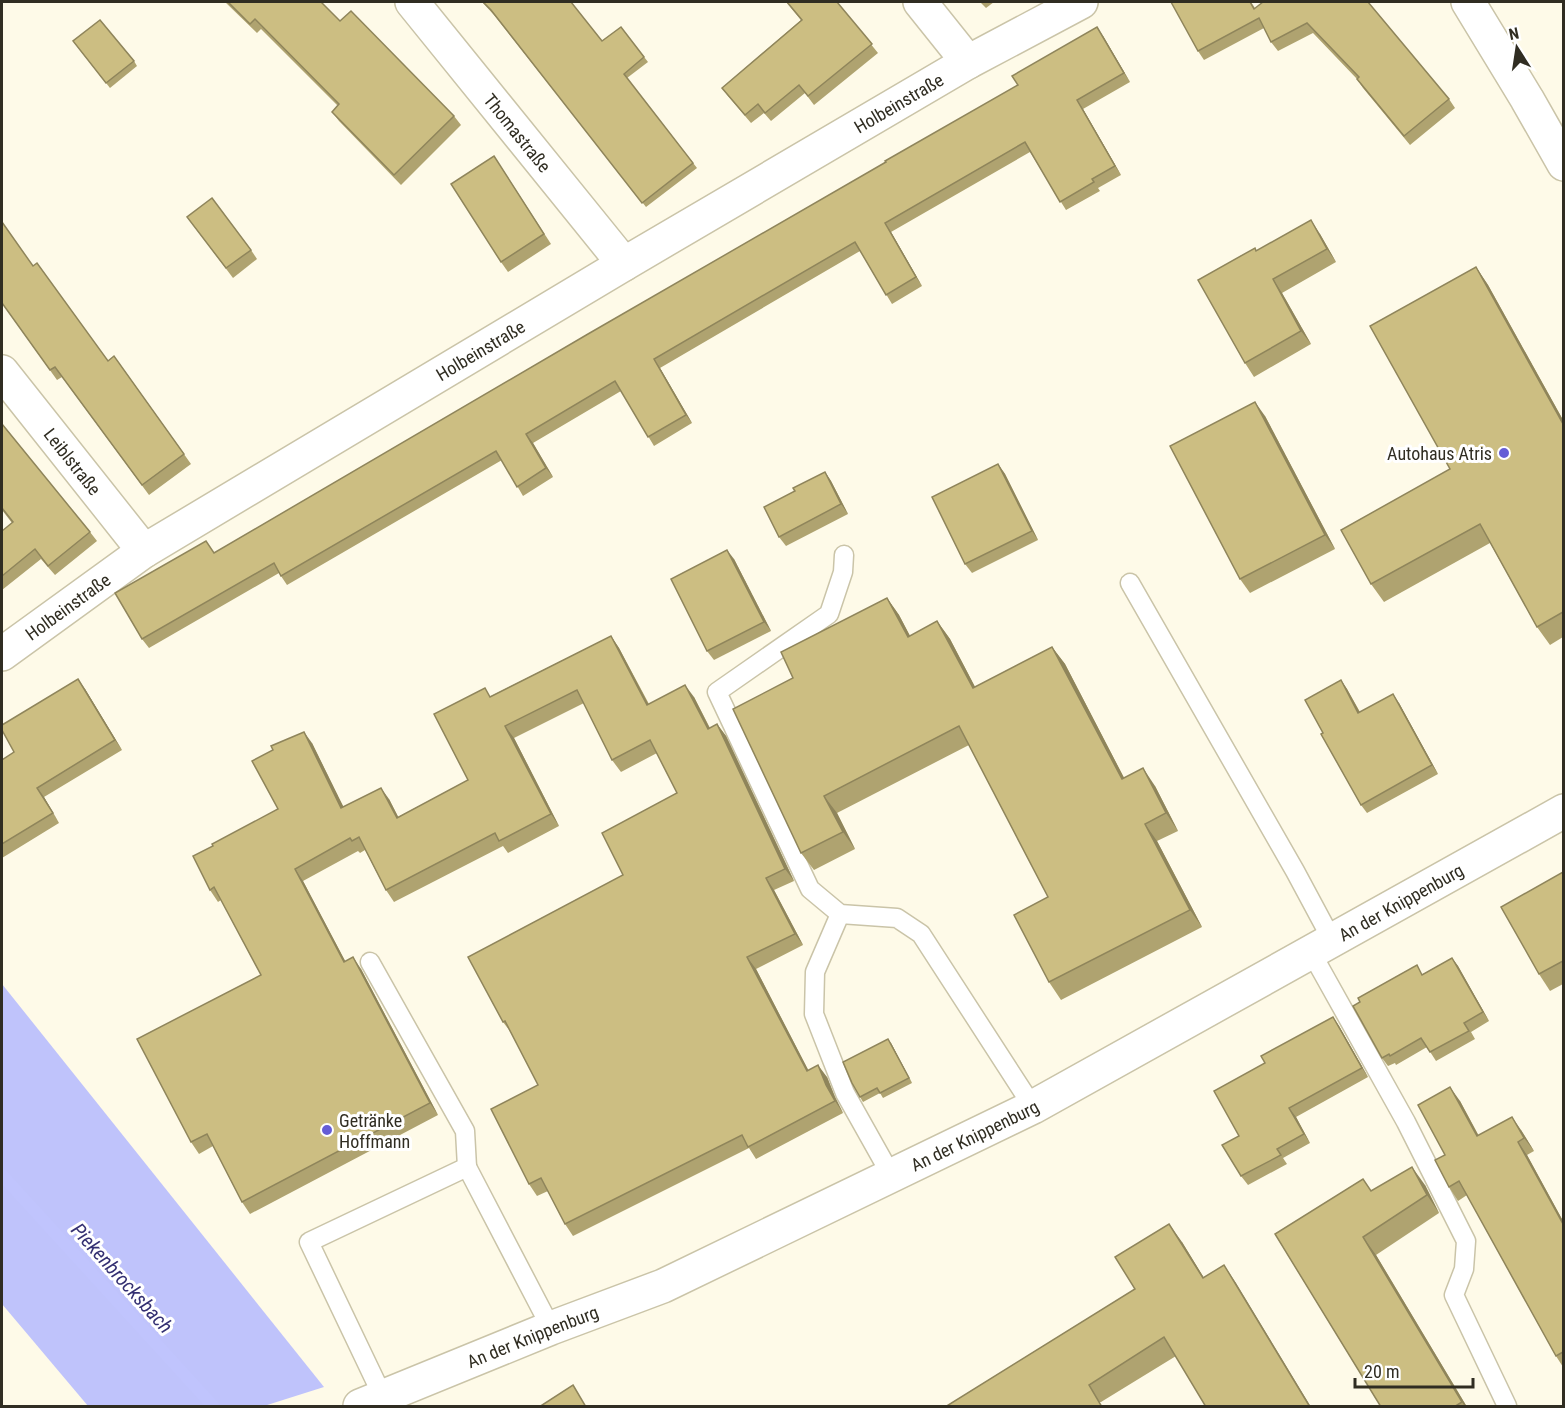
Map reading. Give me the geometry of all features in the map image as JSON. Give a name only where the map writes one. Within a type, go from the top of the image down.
[{"type":"street","name":"Thomastraße","points":[[412,2],[624,264]]},
{"type":"street","points":[[920,2],[968,63]]},
{"type":"street","name":"Holbeinstraße","points":[[2,654],[144,551],[624,264],[968,63],[1081,2]]},
{"type":"street","points":[[1468,2],[1527,99],[1563,164]]},
{"type":"street","name":"Leiblstraße","points":[[2,372],[144,551]]},
{"type":"street","name":"An der Knippenburg","points":[[386,1401],[551,1328],[663,1286],[1033,1107],[1563,811]]},
{"type":"lane","points":[[843,555],[843,572],[829,614],[717,692],[810,889],[840,914],[897,918],[921,934],[1033,1107]]},
{"type":"lane","points":[[1130,583],[1296,871],[1322,946],[1466,1241],[1464,1269],[1454,1294],[1507,1407]]},
{"type":"lane","points":[[840,914],[815,972],[814,1014],[845,1094],[891,1175]]},
{"type":"lane","points":[[370,962],[465,1131],[467,1167],[551,1328]]},
{"type":"lane","points":[[386,1401],[309,1242],[467,1167]]},
{"type":"shaded area","points":[[2,984],[324,1387],[264,1406],[88,1406],[2,1304]]},
{"type":"building","points":[[228,2],[321,2],[340,21],[351,11],[454,116],[394,175],[332,112],[339,104],[255,19],[250,24]]},
{"type":"building","points":[[483,2],[571,2],[602,41],[621,27],[644,57],[624,74],[693,163],[642,203]]},
{"type":"building","points":[[787,2],[837,2],[872,44],[808,96],[799,85],[765,113],[758,104],[745,115],[722,88],[802,20]]},
{"type":"building","points":[[1171,2],[1250,2],[1254,9],[1263,2],[1368,2],[1449,99],[1404,136],[1357,79],[1359,77],[1307,23],[1271,42],[1259,18],[1198,51]]},
{"type":"building","points":[[100,20],[134,61],[106,83],[73,41]]},
{"type":"building","points":[[1097,27],[1124,73],[1077,100],[1115,166],[1092,179],[1094,182],[1060,202],[1025,142],[885,223],[916,277],[886,295],[855,242],[654,359],[686,415],[648,437],[615,381],[526,434],[546,468],[517,487],[496,451],[281,576],[274,563],[142,639],[115,593],[206,541],[214,553],[1018,85],[1012,76]]},
{"type":"building","points":[[494,156],[544,234],[501,262],[451,184]]},
{"type":"building","points":[[212,198],[251,250],[226,268],[187,217]]},
{"type":"building","points":[[1311,220],[1327,249],[1273,279],[1301,331],[1245,363],[1198,280]]},
{"type":"building","points":[[2,222],[33,266],[37,263],[108,361],[114,356],[184,454],[142,485],[55,367],[50,370],[2,303]]},
{"type":"building","name":"Autohaus Atris","points":[[1476,267],[1563,424],[1563,612],[1537,627],[1480,524],[1371,584],[1341,530],[1450,469],[1370,326]]},
{"type":"building","points":[[1255,402],[1325,535],[1240,579],[1170,446]]},
{"type":"building","points":[[2,424],[90,532],[48,566],[35,549],[2,576],[2,531],[13,522],[2,508]]},
{"type":"building","points":[[998,464],[1032,531],[965,564],[932,497]]},
{"type":"building","points":[[825,472],[841,504],[779,537],[764,507],[795,491],[793,488]]},
{"type":"building","points":[[727,550],[764,622],[707,651],[671,579]]},
{"type":"building","points":[[887,598],[908,637],[937,621],[973,688],[1052,647],[1122,779],[1143,768],[1166,813],[1145,824],[1190,910],[1049,982],[1014,915],[1048,897],[959,726],[824,796],[843,832],[801,853],[733,709],[793,678],[781,652]]},
{"type":"building","points":[[611,636],[647,705],[685,685],[708,729],[717,724],[785,869],[766,878],[795,934],[747,957],[807,1071],[818,1065],[835,1101],[748,1147],[742,1135],[565,1224],[541,1178],[529,1184],[491,1109],[538,1085],[468,957],[623,875],[602,833],[677,793],[650,740],[612,760],[577,690],[505,726],[551,814],[499,841],[495,833],[386,890],[359,837],[352,841],[350,838],[295,869],[344,962],[353,957],[430,1103],[242,1202],[207,1134],[191,1142],[137,1039],[261,975],[214,887],[210,890],[193,856],[278,809],[252,761],[273,750],[271,746],[304,732],[341,808],[381,788],[397,818],[468,780],[434,714],[485,688],[490,697]]},
{"type":"building","points":[[78,679],[115,740],[37,788],[53,813],[2,844],[2,760],[14,752],[2,730],[2,725]]},
{"type":"building","points":[[1341,680],[1358,713],[1393,694],[1432,765],[1361,805],[1321,734],[1323,733],[1305,700]]},
{"type":"building","points":[[1563,872],[1563,961],[1539,974],[1501,907]]},
{"type":"building","points":[[1452,958],[1483,1012],[1464,1023],[1469,1031],[1430,1052],[1421,1038],[1390,1056],[1389,1054],[1382,1058],[1353,1006],[1360,1002],[1358,998],[1417,965],[1422,975]]},
{"type":"building","points":[[1333,1017],[1362,1068],[1289,1108],[1304,1134],[1277,1149],[1281,1155],[1241,1176],[1222,1145],[1239,1136],[1214,1091],[1265,1063],[1261,1056]]},
{"type":"building","points":[[888,1039],[909,1078],[880,1093],[877,1088],[860,1097],[843,1062]]},
{"type":"building","points":[[1450,1087],[1477,1136],[1512,1117],[1524,1138],[1518,1142],[1563,1224],[1563,1352],[1556,1356],[1459,1181],[1449,1187],[1435,1160],[1445,1155],[1418,1105]]},
{"type":"building","points":[[1412,1167],[1427,1195],[1363,1237],[1462,1402],[1454,1407],[1381,1407],[1275,1234],[1363,1179],[1371,1191]]},
{"type":"building","points":[[1169,1224],[1203,1278],[1224,1265],[1310,1407],[1206,1407],[1164,1337],[1089,1385],[1102,1407],[945,1407],[1135,1289],[1115,1257]]},
{"type":"building","points":[[573,1385],[586,1407],[539,1407]]},
{"type":"waterway","name":"Piekenbrocksbach","points":[[2,1175],[213,1406]]},
{"type":"place","name":"Autohaus Atris","points":[[1504,453]]},
{"type":"place","name":"Getränke Hoffmann","points":[[327,1130]]}]
